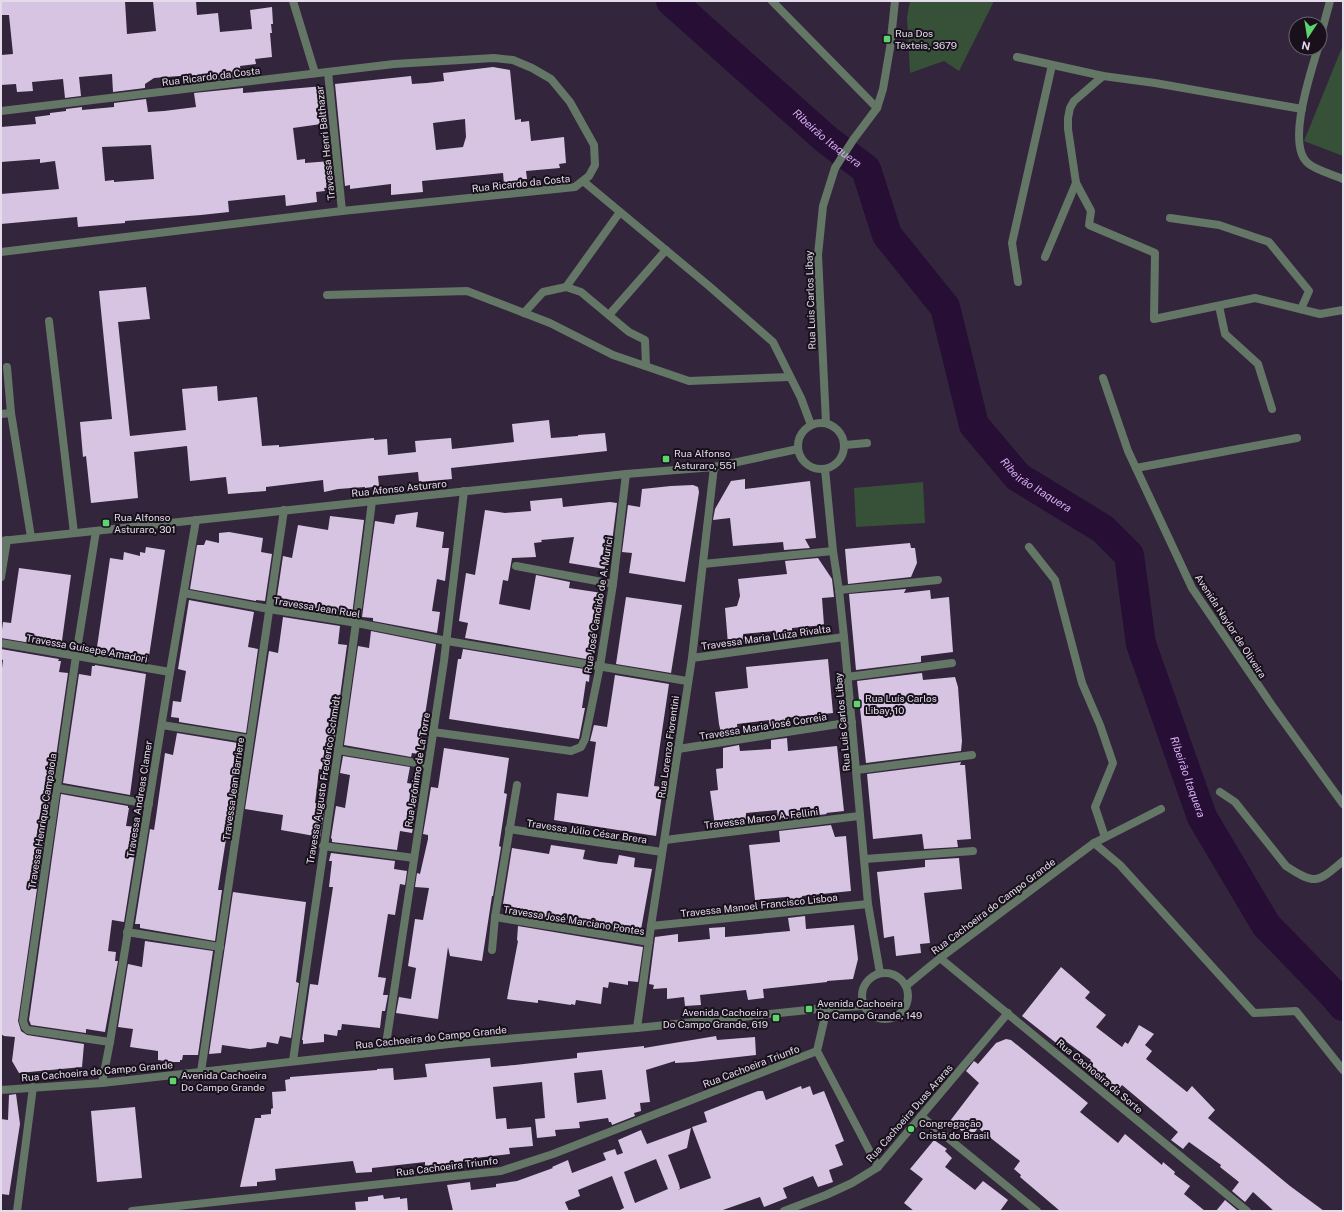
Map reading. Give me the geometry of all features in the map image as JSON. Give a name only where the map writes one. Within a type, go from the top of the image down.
[{"type":"street","points":[[293,1],[315,73]]},
{"type":"street","points":[[772,1],[878,108]]},
{"type":"street","name":"Rua Luis Carlos Libay","points":[[826,423],[818,255],[823,206],[835,168],[853,140],[878,108],[890,48],[895,1]]},
{"type":"street","points":[[1326,16],[1330,1]]},
{"type":"street","points":[[1316,56],[1302,108],[1298,138],[1300,152],[1308,164],[1343,179]]},
{"type":"street","name":"Rua Ricardo da Costa","points":[[1,111],[394,64],[494,58],[513,60],[532,68],[551,79],[570,102],[594,145],[595,165],[589,176],[575,188],[342,211],[1,252]]},
{"type":"street","points":[[1017,58],[1103,76],[1155,83],[1302,108]]},
{"type":"street","points":[[1018,282],[1012,243],[1052,66]]},
{"type":"street","name":"Travessa Henri Balthazar","points":[[328,72],[342,211]]},
{"type":"street","points":[[1103,76],[1074,102],[1070,108],[1068,129],[1076,183],[1091,211],[1089,225],[1155,253],[1154,319],[1255,298],[1320,314],[1343,310]]},
{"type":"street","points":[[583,181],[709,286],[773,342],[801,398],[811,425]]},
{"type":"street","points":[[1045,257],[1076,183]]},
{"type":"street","points":[[566,287],[620,212]]},
{"type":"street","points":[[1170,218],[1219,225],[1269,242],[1309,291],[1301,309]]},
{"type":"street","points":[[609,315],[666,250]]},
{"type":"street","points":[[524,313],[542,292],[566,287],[581,292],[629,332],[645,340],[646,366]]},
{"type":"street","points":[[327,295],[466,291],[550,323],[613,355],[689,381],[790,377]]},
{"type":"street","points":[[1218,306],[1225,334],[1258,364],[1272,409]]},
{"type":"street","points":[[49,321],[74,533]]},
{"type":"street","points":[[7,367],[11,413],[31,538]]},
{"type":"street","name":"Avenida Naylor de Oliveira","points":[[1103,378],[1128,451],[1192,588],[1270,704],[1343,804]]},
{"type":"street","points":[[1,414],[11,413]]},
{"type":"street","points":[[826,423],[833,426],[843,437],[845,445],[844,453],[840,461],[833,466],[825,470],[818,470],[804,463],[800,457],[798,442],[800,435],[805,429],[811,425],[826,423]]},
{"type":"street","points":[[1136,468],[1297,438]]},
{"type":"street","points":[[845,445],[867,443]]},
{"type":"street","name":"Rua Afonso Asturaro","points":[[4,540],[626,474],[714,467],[798,449]]},
{"type":"street","name":"Rua Lorenzo Fiorentini","points":[[637,1028],[692,658],[714,467]]},
{"type":"street","name":"Rua Luis Carlos Libay","points":[[825,470],[848,677],[857,770],[859,816],[865,859],[868,904],[880,973]]},
{"type":"street","name":"Rua José Candido de A. Murici","points":[[433,732],[571,751],[581,747],[585,739],[600,666],[613,584],[626,474]]},
{"type":"street","name":"Rua Jerônimo de La Torre","points":[[385,1052],[447,641],[464,491]]},
{"type":"street","name":"Travessa Augusto Frederico Schmidt","points":[[293,1062],[323,846],[357,623],[372,501]]},
{"type":"street","name":"Travessa Jean Barriere","points":[[201,1072],[284,510]]},
{"type":"street","name":"Travessa Andreas Clamer","points":[[102,1083],[196,520]]},
{"type":"street","name":"Travessa Henrique Campaiola","points":[[96,531],[76,656],[58,788],[24,1012],[24,1027],[28,1030],[110,1042]]},
{"type":"street","points":[[1,577],[4,540]]},
{"type":"street","points":[[1029,547],[1055,580],[1082,683],[1100,725],[1113,763],[1095,807],[1104,837]]},
{"type":"street","points":[[703,564],[833,551]]},
{"type":"street","points":[[516,566],[613,584]]},
{"type":"street","points":[[839,590],[938,580]]},
{"type":"street","name":"Travessa Jean Ruel","points":[[184,593],[269,609],[357,623],[447,641],[688,681]]},
{"type":"street","name":"Travessa Maria Luiza Rivalta","points":[[692,658],[844,637]]},
{"type":"street","name":"Travessa Guisepe Amadori","points":[[1,643],[170,672]]},
{"type":"street","points":[[848,677],[952,663]]},
{"type":"street","name":"Travessa Maria José Correia","points":[[678,749],[852,722]]},
{"type":"street","points":[[162,725],[250,739]]},
{"type":"street","points":[[338,750],[428,765]]},
{"type":"street","points":[[857,770],[972,755]]},
{"type":"street","points":[[492,950],[509,829],[517,785]]},
{"type":"street","points":[[58,788],[149,804]]},
{"type":"street","points":[[1220,792],[1235,802],[1286,866],[1297,874],[1316,880],[1322,878],[1343,861]]},
{"type":"street","name":"Rua Cachoeira do Campo Grande","points":[[906,986],[940,958],[1094,843],[1161,808]]},
{"type":"street","name":"Travessa Marco A. Fellini","points":[[665,840],[859,816]]},
{"type":"street","name":"Travessa Júlio César Brera","points":[[509,829],[662,852]]},
{"type":"street","points":[[1094,843],[1120,864],[1254,1013],[1296,1011],[1343,1070]]},
{"type":"street","points":[[323,846],[414,858]]},
{"type":"street","points":[[865,859],[973,851]]},
{"type":"street","name":"Travessa Manoel Francisco Lisboa","points":[[651,926],[868,904]]},
{"type":"street","name":"Travessa José Marciano Pontes","points":[[496,918],[649,942]]},
{"type":"street","points":[[128,932],[220,947]]},
{"type":"street","name":"Rua Cachoeira da Sorte","points":[[940,958],[1247,1211]]},
{"type":"street","points":[[880,973],[890,973],[900,978],[906,986],[908,996],[906,1006],[899,1014],[890,1019],[879,1019],[870,1014],[864,1006],[861,996],[864,986],[870,977],[880,973]]},
{"type":"street","name":"Rua Cachoeira do Campo Grande","points":[[1,1090],[102,1083],[458,1043],[637,1028],[827,1008],[864,1006]]},
{"type":"street","points":[[827,1008],[817,1051],[878,1167]]},
{"type":"street","name":"Rua Cachoeira Duas Araras","points":[[784,1211],[852,1183],[878,1167],[1008,1013]]},
{"type":"street","name":"Rua Cachoeira Triunfo","points":[[132,1211],[500,1171],[553,1154],[817,1051]]},
{"type":"street","points":[[17,1211],[33,1087]]},
{"type":"street","points":[[921,1116],[1037,1211]]},
{"type":"green space","points":[[910,1],[994,1],[959,71],[944,61],[910,73],[907,17]]},
{"type":"green space","points":[[1343,45],[1343,156],[1304,141]]},
{"type":"green space","points":[[923,482],[925,523],[856,527],[854,488]]},
{"type":"building","points":[[1,1],[125,1],[127,34],[156,31],[153,1],[196,1],[197,15],[218,13],[220,32],[252,29],[250,10],[272,7],[273,24],[271,24],[272,33],[270,33],[272,57],[255,59],[256,64],[240,66],[241,77],[193,82],[192,75],[154,78],[145,84],[145,88],[113,92],[112,74],[79,77],[81,96],[65,98],[63,79],[32,82],[33,91],[17,92],[16,84],[1,85],[1,55],[13,54],[9,15],[1,15]]},
{"type":"building","points":[[493,67],[510,70],[515,120],[521,119],[521,122],[529,121],[531,141],[564,137],[566,163],[559,164],[560,168],[526,171],[527,179],[519,179],[520,183],[504,184],[503,173],[422,181],[423,192],[391,195],[391,184],[350,189],[350,185],[345,186],[335,84],[411,76],[412,84],[427,83],[444,81],[443,73]],"holes":[[[465,119],[466,137],[463,147],[436,150],[433,123]]]},
{"type":"building","points":[[324,86],[328,123],[293,128],[297,160],[305,159],[305,163],[331,161],[334,187],[324,188],[325,191],[316,192],[317,202],[286,206],[285,195],[228,201],[229,212],[125,221],[125,223],[78,227],[77,217],[1,224],[1,194],[59,189],[55,161],[40,163],[40,159],[1,162],[1,127],[36,124],[35,117],[66,111],[66,109],[82,107],[82,110],[114,107],[114,103],[146,99],[148,112],[164,111],[196,107],[194,93],[243,88],[243,93]],"holes":[[[151,145],[154,179],[114,182],[114,180],[105,181],[102,147]]]},
{"type":"building","points":[[146,287],[150,319],[118,322],[130,436],[186,430],[182,389],[217,386],[218,401],[257,397],[262,446],[279,445],[279,447],[374,438],[374,440],[387,439],[388,455],[416,452],[415,441],[451,438],[452,449],[514,442],[512,424],[549,420],[551,438],[605,433],[607,451],[451,468],[452,479],[419,482],[418,472],[378,476],[379,486],[365,488],[338,489],[324,492],[323,480],[266,487],[266,491],[228,494],[226,477],[190,481],[187,446],[134,452],[138,498],[91,503],[86,456],[83,457],[80,422],[112,419],[99,291]]},
{"type":"building","points":[[745,479],[745,489],[810,481],[816,538],[805,539],[810,548],[784,550],[783,542],[733,546],[730,518],[713,520],[715,509],[731,481]]},
{"type":"building","points":[[693,485],[698,487],[699,492],[685,582],[629,573],[632,553],[622,552],[628,505],[640,507],[642,489]]},
{"type":"building","points":[[562,498],[563,507],[610,502],[617,503],[611,550],[608,550],[605,569],[569,563],[574,537],[541,540],[542,542],[534,543],[536,557],[512,558],[508,581],[503,580],[499,604],[530,610],[536,575],[570,582],[569,588],[602,593],[592,660],[465,638],[468,623],[459,621],[466,573],[475,575],[485,510],[505,513],[531,511],[530,501]]},
{"type":"building","points":[[418,512],[416,527],[444,532],[442,548],[449,548],[445,581],[437,579],[432,611],[440,612],[437,633],[373,621],[373,618],[362,617],[375,521],[394,524],[396,515]]},
{"type":"building","points":[[330,516],[364,520],[352,615],[342,615],[284,606],[284,604],[276,603],[283,556],[292,558],[298,525],[328,530]]},
{"type":"building","points":[[229,532],[263,538],[261,552],[272,554],[265,601],[256,601],[190,589],[197,545],[204,545],[206,540],[219,543],[219,533]]},
{"type":"building","points":[[910,543],[911,548],[915,548],[917,563],[911,577],[848,584],[845,549]]},
{"type":"building","points":[[146,547],[165,550],[148,663],[96,654],[110,558],[123,560],[124,552],[140,556],[140,552],[145,553]]},
{"type":"building","points":[[818,558],[832,579],[834,597],[822,598],[824,625],[792,628],[792,638],[776,639],[775,631],[743,634],[745,642],[728,644],[725,608],[737,606],[740,596],[738,579],[787,574],[785,561]]},
{"type":"building","points":[[19,568],[71,575],[61,648],[1,638],[3,622],[11,623]]},
{"type":"building","points":[[906,589],[904,593],[930,590],[931,599],[949,597],[953,652],[921,656],[921,662],[856,670],[849,594]]},
{"type":"building","points":[[626,597],[682,605],[671,673],[616,664]]},
{"type":"building","points":[[189,600],[254,612],[248,647],[258,649],[246,733],[179,722],[179,718],[171,717],[173,701],[181,702],[186,671],[178,669]]},
{"type":"building","points":[[283,617],[340,626],[338,644],[347,645],[330,771],[319,769],[315,803],[325,805],[320,837],[281,830],[283,815],[245,809],[269,651],[278,653]]},
{"type":"building","points":[[371,631],[436,644],[419,754],[412,753],[411,757],[344,745],[358,646],[369,648]]},
{"type":"building","points":[[1,649],[59,659],[58,661],[61,661],[59,672],[68,673],[18,1021],[21,1031],[27,1035],[84,1044],[82,1067],[19,1073],[12,1061],[15,1037],[4,1036],[1,1034],[1,676],[3,660],[1,659]]},
{"type":"building","points":[[463,649],[590,670],[589,682],[586,681],[582,708],[585,708],[579,739],[449,719],[458,659],[461,659]]},
{"type":"building","points":[[828,659],[833,713],[785,718],[786,727],[770,729],[769,720],[737,724],[738,734],[722,737],[715,692],[748,688],[746,667]]},
{"type":"building","points":[[95,665],[146,674],[130,795],[63,783],[79,674],[91,676],[92,666]]},
{"type":"building","points":[[922,673],[923,680],[955,677],[958,687],[962,741],[961,751],[866,763],[857,681]]},
{"type":"building","points":[[615,675],[669,684],[654,786],[663,787],[656,836],[554,820],[557,793],[588,797],[596,742],[590,741],[594,725],[607,727]]},
{"type":"building","points":[[177,733],[244,744],[234,808],[231,807],[218,890],[222,890],[215,941],[140,928],[140,924],[135,924],[150,829],[154,830],[165,753],[173,755]]},
{"type":"building","points":[[787,738],[788,751],[837,746],[844,811],[778,820],[777,810],[746,813],[746,823],[715,826],[710,791],[718,790],[716,769],[723,768],[723,748],[739,745],[740,751],[771,749],[771,740]]},
{"type":"building","points":[[444,748],[509,758],[504,793],[507,794],[499,846],[501,847],[482,961],[450,956],[448,947],[438,1019],[396,1013],[399,997],[411,999],[416,968],[408,966],[415,919],[423,920],[429,888],[415,887],[417,873],[420,874],[428,839],[428,835],[423,834],[431,787],[438,788]]},
{"type":"building","points":[[343,756],[410,767],[407,783],[420,785],[412,833],[400,831],[397,850],[332,842],[331,838],[336,806],[345,808],[350,775],[340,773]]},
{"type":"building","points":[[961,762],[960,765],[965,765],[971,839],[957,840],[958,847],[924,849],[922,834],[873,839],[867,774]]},
{"type":"building","points":[[61,794],[128,806],[126,826],[139,827],[124,922],[112,920],[108,951],[116,952],[115,961],[118,961],[105,1032],[86,1029],[86,1033],[31,1025],[29,1020]]},
{"type":"building","points":[[831,825],[835,837],[846,836],[851,891],[802,896],[803,905],[787,907],[786,897],[755,900],[749,845],[780,842],[779,831]]},
{"type":"building","points":[[551,845],[585,850],[583,859],[600,862],[617,864],[619,855],[635,858],[634,867],[652,869],[640,935],[518,915],[503,904],[512,848],[549,854]]},
{"type":"building","points":[[331,853],[395,861],[394,869],[407,871],[405,885],[400,884],[395,915],[388,914],[378,977],[386,978],[383,995],[388,995],[385,1011],[382,1011],[380,1028],[342,1024],[341,1030],[338,1030],[337,1036],[324,1034],[324,1042],[303,1044],[302,1040],[310,984],[318,985],[333,887],[329,887],[332,861],[329,861]]},
{"type":"building","points":[[959,858],[962,889],[924,893],[930,943],[920,944],[921,953],[896,956],[894,936],[884,938],[877,872],[925,867],[925,860]]},
{"type":"building","points":[[233,892],[306,902],[296,982],[299,983],[291,1038],[280,1036],[278,1044],[267,1042],[266,1047],[250,1049],[222,1045],[221,1053],[209,1054]]},
{"type":"building","points":[[805,916],[806,929],[854,925],[858,959],[853,979],[763,989],[764,998],[748,1000],[746,990],[700,995],[701,1005],[685,1006],[684,997],[667,999],[667,988],[653,989],[654,985],[649,984],[655,937],[678,934],[678,942],[710,939],[709,928],[725,927],[725,937],[790,931],[788,918]]},
{"type":"building","points":[[518,926],[643,947],[638,982],[628,981],[628,985],[609,982],[608,988],[603,987],[601,1004],[576,1000],[575,1005],[571,1005],[538,1000],[538,1003],[507,999],[518,941]]},
{"type":"building","points":[[145,941],[213,951],[198,1055],[183,1055],[180,1062],[158,1060],[158,1051],[130,1047],[133,1029],[118,1027],[128,964],[142,967]]},
{"type":"building","points":[[1061,967],[1090,992],[1085,998],[1106,1015],[1096,1027],[1122,1047],[1125,1042],[1128,1044],[1139,1025],[1154,1034],[1145,1045],[1152,1051],[1146,1059],[1187,1092],[1192,1086],[1215,1110],[1208,1118],[1290,1186],[1324,1211],[1274,1211],[1253,1192],[1245,1202],[1232,1191],[1239,1182],[1220,1167],[1221,1165],[1189,1142],[1183,1149],[1171,1140],[1178,1132],[1122,1085],[1116,1093],[1094,1076],[1095,1074],[1086,1067],[1091,1060],[1064,1040],[1060,1046],[1022,1016]]},
{"type":"building","points":[[716,1036],[717,1040],[755,1037],[756,1055],[693,1062],[675,1063],[675,1061],[646,1070],[650,1102],[640,1103],[641,1111],[634,1113],[635,1116],[612,1125],[608,1118],[579,1122],[580,1128],[555,1130],[556,1136],[537,1138],[535,1119],[545,1118],[542,1082],[493,1087],[496,1119],[506,1118],[507,1129],[531,1127],[533,1146],[509,1148],[510,1154],[425,1166],[425,1162],[372,1168],[372,1172],[356,1173],[353,1161],[275,1169],[276,1180],[257,1182],[257,1186],[240,1187],[255,1118],[261,1118],[261,1115],[271,1114],[271,1109],[273,1108],[272,1092],[286,1091],[285,1080],[290,1079],[290,1077],[393,1068],[394,1080],[427,1077],[425,1064],[490,1058],[491,1067],[577,1058],[577,1053],[644,1046],[644,1048]],"holes":[[[602,1070],[606,1099],[577,1103],[574,1073]]]},
{"type":"building","points":[[1006,1039],[1011,1040],[1088,1103],[1080,1112],[1118,1143],[1125,1134],[1162,1165],[1163,1162],[1175,1172],[1174,1174],[1190,1186],[1184,1194],[1205,1211],[1060,1211],[1020,1177],[1021,1175],[1014,1169],[1020,1161],[978,1128],[970,1138],[950,1121],[979,1083],[966,1071],[974,1061],[978,1064],[996,1043]]},
{"type":"building","points":[[801,1086],[802,1089],[810,1086],[813,1095],[824,1091],[844,1141],[835,1145],[843,1165],[829,1170],[833,1182],[818,1187],[813,1176],[783,1188],[787,1198],[764,1207],[760,1197],[720,1211],[618,1211],[624,1208],[612,1176],[578,1190],[580,1196],[565,1202],[569,1211],[453,1211],[447,1185],[470,1182],[471,1190],[496,1187],[496,1184],[517,1181],[553,1168],[552,1167],[568,1160],[572,1173],[606,1160],[603,1153],[615,1149],[617,1155],[623,1153],[618,1140],[641,1130],[647,1144],[691,1128],[687,1148],[668,1155],[679,1184],[680,1189],[678,1190],[711,1178],[692,1127],[707,1122],[704,1112],[758,1091],[763,1091],[766,1100]],"holes":[[[656,1159],[668,1189],[635,1203],[624,1172]]]},
{"type":"building","points":[[16,1094],[20,1124],[9,1195],[1,1194],[1,1119],[8,1120],[9,1095]]},
{"type":"building","points":[[135,1107],[142,1178],[97,1182],[91,1111]]},
{"type":"building","points":[[934,1140],[947,1149],[945,1151],[952,1158],[945,1167],[975,1190],[983,1181],[1008,1200],[1000,1211],[914,1211],[904,1203],[923,1179],[910,1169]]},
{"type":"building","points":[[383,1195],[384,1199],[400,1197],[400,1199],[407,1198],[408,1211],[356,1211],[355,1202],[368,1201],[368,1197]]},
{"type":"building","points":[[1225,1200],[1237,1210],[1216,1211]]},
{"type":"waterway","name":"Ribeirão Itaquera","points":[[671,1],[827,140],[866,169],[887,235],[945,307],[974,425],[1018,477],[1103,529],[1129,555],[1141,644],[1202,817],[1266,925],[1343,1006]]},
{"type":"place","name":"Rua Dos Têxteis, 3679","points":[[887,39]]},
{"type":"place","name":"Rua Alfonso Asturaro, 551","points":[[666,459]]},
{"type":"place","name":"Rua Alfonso Asturaro, 301","points":[[106,523]]},
{"type":"place","name":"Rua Luís Carlos Libay, 10","points":[[857,704]]},
{"type":"place","name":"Avenida Cachoeira Do Campo Grande, 149","points":[[809,1009]]},
{"type":"place","name":"Avenida Cachoeira Do Campo Grande, 619","points":[[776,1018]]},
{"type":"place","name":"Avenida Cachoeira Do Campo Grande","points":[[173,1081]]},
{"type":"place","name":"Congregação Cristã do Brasil","points":[[911,1129]]}]
